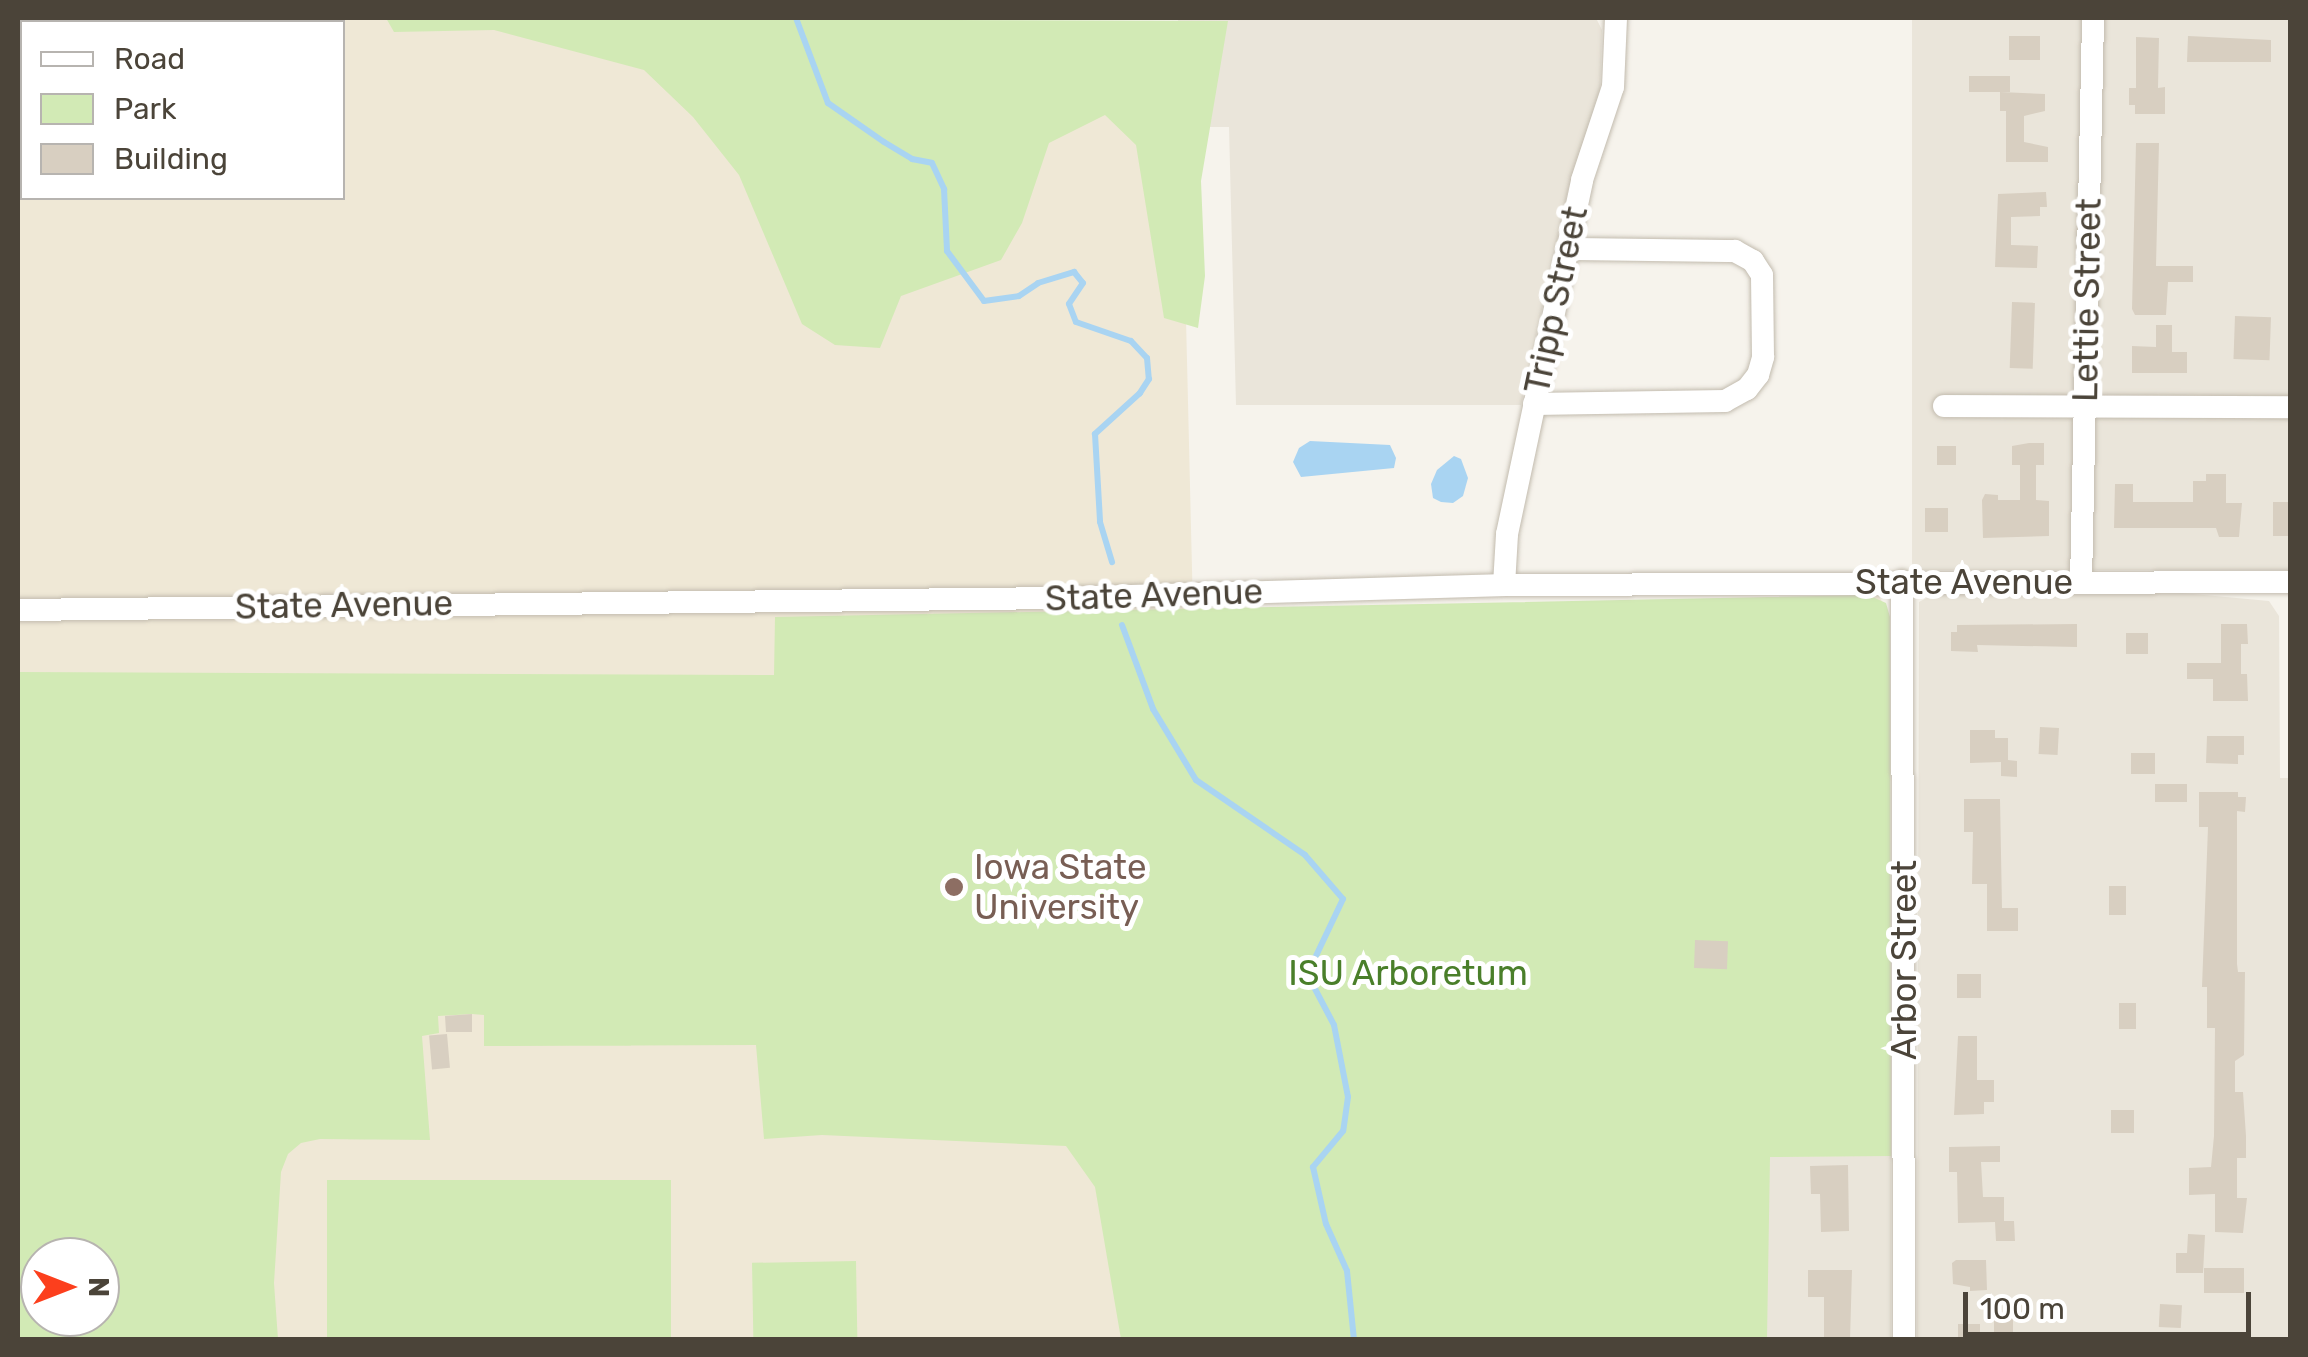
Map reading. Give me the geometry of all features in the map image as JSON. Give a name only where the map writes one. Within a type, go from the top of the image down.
[{"type":"street","name":"Tripp Street","points":[[1504,584],[1506,534],[1567,248],[1582,180],[1608,108],[1616,18]]},
{"type":"street","name":"Lettie Street","points":[[2082,583],[2092,18]]},
{"type":"street","points":[[1534,404],[1725,400],[1747,389],[1758,376],[1764,357],[1762,275],[1753,260],[1735,251],[1567,248]]},
{"type":"street","points":[[1944,406],[2290,406]]},
{"type":"street","name":"Arbor Street","points":[[1902,581],[1904,1340]]},
{"type":"street","name":"State Avenue","points":[[18,610],[1008,598],[1504,584],[2290,582]]},
{"type":"shaded area","name":"Iowa State University","points":[[18,18],[806,18],[1179,26],[1193,611],[1879,596],[1890,617],[1891,1156],[1742,1157],[1741,1339],[18,1339]]},
{"type":"shaded area","points":[[1178,18],[1597,20],[1602,30],[1600,92],[1568,190],[1521,405],[1236,405],[1229,127],[1181,127]]},
{"type":"shaded area","points":[[1912,18],[2290,18],[2290,570],[1912,570]]},
{"type":"shaded area","points":[[2161,591],[2269,601],[2279,616],[2280,778],[2290,778],[2290,1339],[1917,1340],[1919,602],[1934,594]]},
{"type":"shaded area","points":[[1742,1156],[1891,1156],[1891,1339],[1742,1339]]},
{"type":"green space","points":[[386,18],[1228,21],[1201,181],[1205,276],[1198,328],[1164,318],[1136,145],[1105,115],[1049,143],[1022,223],[1001,260],[901,296],[880,348],[835,345],[802,324],[739,175],[693,117],[644,70],[494,30],[394,32]]},
{"type":"green space","name":"ISU Arboretum","points":[[1868,595],[1886,603],[1890,617],[1891,1156],[1770,1157],[1767,1339],[1121,1339],[1095,1187],[1066,1146],[822,1135],[764,1139],[756,1045],[484,1046],[484,1015],[438,1016],[439,1033],[422,1036],[430,1140],[320,1139],[301,1143],[288,1154],[281,1172],[274,1283],[278,1339],[18,1340],[18,672],[774,675],[775,617]]},
{"type":"green space","points":[[327,1180],[671,1180],[671,1339],[327,1339]]},
{"type":"green space","points":[[856,1261],[857,1339],[753,1340],[752,1263]]},
{"type":"water","points":[[1310,441],[1390,445],[1396,458],[1394,468],[1301,477],[1293,462],[1299,448]]},
{"type":"water","points":[[1454,456],[1461,459],[1468,478],[1463,496],[1453,503],[1441,502],[1433,498],[1431,484],[1437,470]]},
{"type":"building","points":[[2009,36],[2040,36],[2040,60],[2009,60]]},
{"type":"building","points":[[2188,36],[2271,40],[2271,62],[2187,62]]},
{"type":"building","points":[[2136,37],[2159,38],[2158,88],[2165,87],[2165,114],[2135,114],[2135,105],[2129,105],[2129,88],[2136,88]]},
{"type":"building","points":[[1969,76],[2010,76],[2010,92],[1969,92]]},
{"type":"building","points":[[2000,92],[2045,94],[2045,111],[2024,116],[2024,142],[2048,147],[2048,162],[2006,162],[2006,111],[2000,111]]},
{"type":"building","points":[[2136,143],[2159,143],[2156,266],[2193,266],[2193,282],[2168,282],[2166,315],[2135,315],[2132,309]]},
{"type":"building","points":[[2046,192],[2047,207],[2040,207],[2040,216],[2011,217],[2011,245],[2038,246],[2037,268],[1995,267],[1998,194]]},
{"type":"building","points":[[2012,302],[2035,303],[2033,369],[2010,368]]},
{"type":"building","points":[[2235,316],[2271,317],[2269,360],[2233,359]]},
{"type":"building","points":[[2156,325],[2172,325],[2172,352],[2187,352],[2187,373],[2132,373],[2132,346],[2156,347]]},
{"type":"building","points":[[2044,443],[2044,465],[2036,465],[2036,500],[2049,501],[2049,536],[1983,538],[1982,500],[1985,494],[1998,495],[1998,500],[2020,500],[2020,465],[2012,465],[2012,446]]},
{"type":"building","points":[[1937,446],[1956,446],[1956,465],[1937,465]]},
{"type":"building","points":[[2206,474],[2226,474],[2226,503],[2242,503],[2239,537],[2219,537],[2216,528],[2114,528],[2115,484],[2133,484],[2133,502],[2193,502],[2193,481],[2206,481]]},
{"type":"building","points":[[2273,502],[2290,502],[2290,536],[2273,536]]},
{"type":"building","points":[[1925,508],[1948,508],[1948,532],[1925,532]]},
{"type":"building","points":[[2077,624],[2077,647],[1977,645],[1978,652],[1951,651],[1951,632],[1957,632],[1957,625]]},
{"type":"building","points":[[2221,624],[2247,624],[2248,644],[2241,644],[2241,674],[2247,674],[2248,701],[2213,701],[2213,679],[2187,679],[2187,663],[2221,663]]},
{"type":"building","points":[[2126,633],[2148,633],[2148,654],[2126,654]]},
{"type":"building","points":[[2040,727],[2059,728],[2058,755],[2039,754]]},
{"type":"building","points":[[1970,730],[1995,730],[1995,738],[2008,738],[2008,760],[2017,761],[2017,777],[2001,776],[2001,762],[1970,763]]},
{"type":"building","points":[[2207,736],[2244,736],[2244,755],[2238,755],[2238,764],[2206,763]]},
{"type":"building","points":[[2131,753],[2155,753],[2155,774],[2131,774]]},
{"type":"building","points":[[2155,784],[2187,784],[2187,802],[2155,802]]},
{"type":"building","points":[[2199,792],[2238,792],[2238,797],[2246,797],[2245,812],[2237,811],[2237,964],[2238,972],[2245,972],[2244,1055],[2235,1061],[2235,1092],[2243,1092],[2246,1136],[2246,1158],[2237,1158],[2237,1198],[2247,1198],[2243,1233],[2215,1232],[2215,1194],[2189,1195],[2189,1168],[2211,1167],[2214,1136],[2215,1028],[2207,1028],[2207,987],[2202,987],[2208,827],[2199,827]]},
{"type":"building","points":[[1964,799],[2000,799],[2002,908],[2018,908],[2018,931],[1987,931],[1987,884],[1972,884],[1973,832],[1964,832]]},
{"type":"building","points":[[2109,886],[2126,886],[2126,915],[2109,915]]},
{"type":"building","points":[[1695,940],[1728,941],[1727,969],[1694,968]]},
{"type":"building","points":[[1957,974],[1981,974],[1981,998],[1957,998]]},
{"type":"building","points":[[2119,1003],[2136,1003],[2136,1029],[2119,1029]]},
{"type":"building","points":[[472,1014],[472,1032],[446,1032],[445,1016]]},
{"type":"building","points":[[447,1034],[450,1068],[432,1069],[429,1036]]},
{"type":"building","points":[[1958,1036],[1977,1036],[1977,1080],[1994,1080],[1994,1102],[1984,1102],[1984,1114],[1954,1115]]},
{"type":"building","points":[[2111,1110],[2134,1110],[2134,1133],[2111,1133]]},
{"type":"building","points":[[2000,1146],[2000,1162],[1981,1162],[1983,1197],[2004,1197],[2004,1221],[2014,1221],[2015,1241],[1996,1241],[1995,1222],[1958,1223],[1957,1172],[1949,1172],[1949,1147]]},
{"type":"building","points":[[1848,1165],[1849,1231],[1821,1232],[1820,1194],[1811,1194],[1810,1166]]},
{"type":"building","points":[[2188,1234],[2205,1235],[2203,1273],[2176,1273],[2176,1253],[2187,1253]]},
{"type":"building","points":[[1986,1260],[1987,1290],[1970,1291],[1970,1287],[1953,1284],[1952,1263]]},
{"type":"building","points":[[2204,1268],[2244,1268],[2244,1293],[2204,1293]]},
{"type":"building","points":[[1808,1270],[1852,1270],[1850,1340],[1824,1340],[1824,1297],[1808,1297]]},
{"type":"building","points":[[2160,1304],[2182,1305],[2181,1328],[2159,1327]]},
{"type":"building","points":[[1994,1315],[2013,1315],[2013,1333],[1994,1333]]},
{"type":"building","points":[[1958,1324],[1980,1324],[1980,1340],[1958,1340]]},
{"type":"waterway","points":[[796,18],[828,103],[912,159],[932,163],[944,189],[947,251],[984,301],[1019,296],[1038,283],[1074,272],[1083,283],[1069,304],[1076,322],[1131,341],[1147,358],[1149,379],[1140,393],[1095,434],[1100,522],[1112,562]]},
{"type":"waterway","points":[[1122,625],[1153,709],[1196,780],[1305,855],[1343,899],[1315,958],[1314,987],[1334,1025],[1348,1097],[1343,1131],[1313,1167],[1326,1224],[1347,1271],[1354,1340]]},
{"type":"place","name":"Iowa State University","points":[[954,887]]}]
